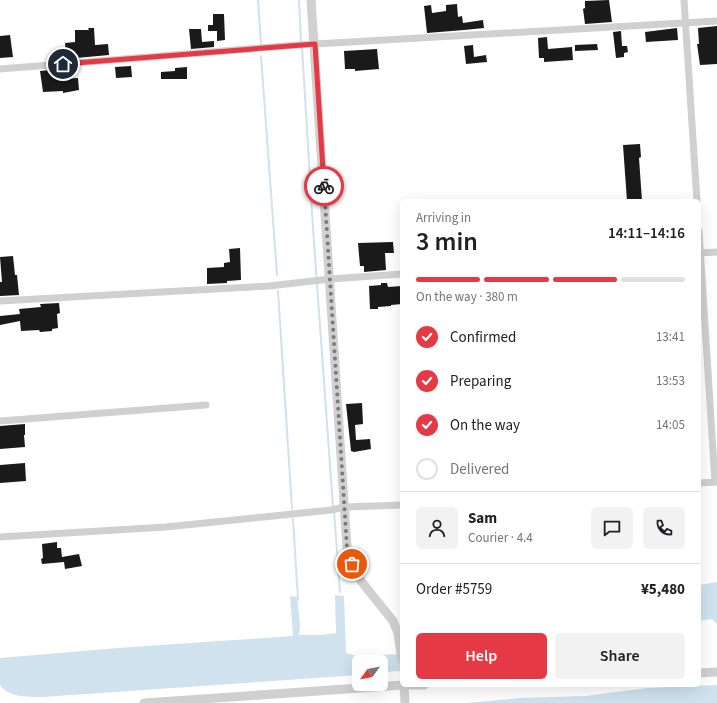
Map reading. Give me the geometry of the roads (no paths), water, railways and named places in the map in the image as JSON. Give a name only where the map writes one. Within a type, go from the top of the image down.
[{"type":"street","points":[[311,0],[347,548],[352,564],[361,581],[393,621],[398,633],[400,644]]},
{"type":"street","points":[[684,0],[697,199]]},
{"type":"street","points":[[0,69],[298,45],[717,20]]},
{"type":"street","points":[[701,253],[717,252]]},
{"type":"street","points":[[701,267],[716,482],[701,483]]},
{"type":"street","points":[[0,301],[269,286],[330,279],[400,274]]},
{"type":"street","points":[[0,421],[206,405]]},
{"type":"street","points":[[0,537],[166,527],[331,510],[345,507],[400,505]]},
{"type":"street","points":[[701,673],[717,672]]},
{"type":"street","points":[[145,703],[400,685]]},
{"type":"street","points":[[404,687],[405,702]]},
{"type":"water","points":[[717,582],[717,624],[712,619],[701,621],[701,585]]},
{"type":"water","points":[[335,595],[344,596],[346,653],[353,655],[352,655],[352,675],[43,697],[14,695],[0,685],[0,658],[293,636],[290,596],[297,597],[300,625],[299,635],[322,635],[336,633]]},
{"type":"water","points":[[400,654],[400,671],[388,672],[388,655],[379,655]]},
{"type":"water","points":[[717,685],[717,703],[467,703],[520,698],[585,696],[648,688],[701,687],[701,686]]},
{"type":"waterway","points":[[258,0],[261,44]]},
{"type":"waterway","points":[[299,0],[301,42]]},
{"type":"waterway","points":[[302,47],[333,507]]},
{"type":"waterway","points":[[261,56],[277,275]]},
{"type":"waterway","points":[[278,291],[292,509]]},
{"type":"waterway","points":[[334,511],[340,592]]},
{"type":"waterway","points":[[293,519],[298,600]]}]
